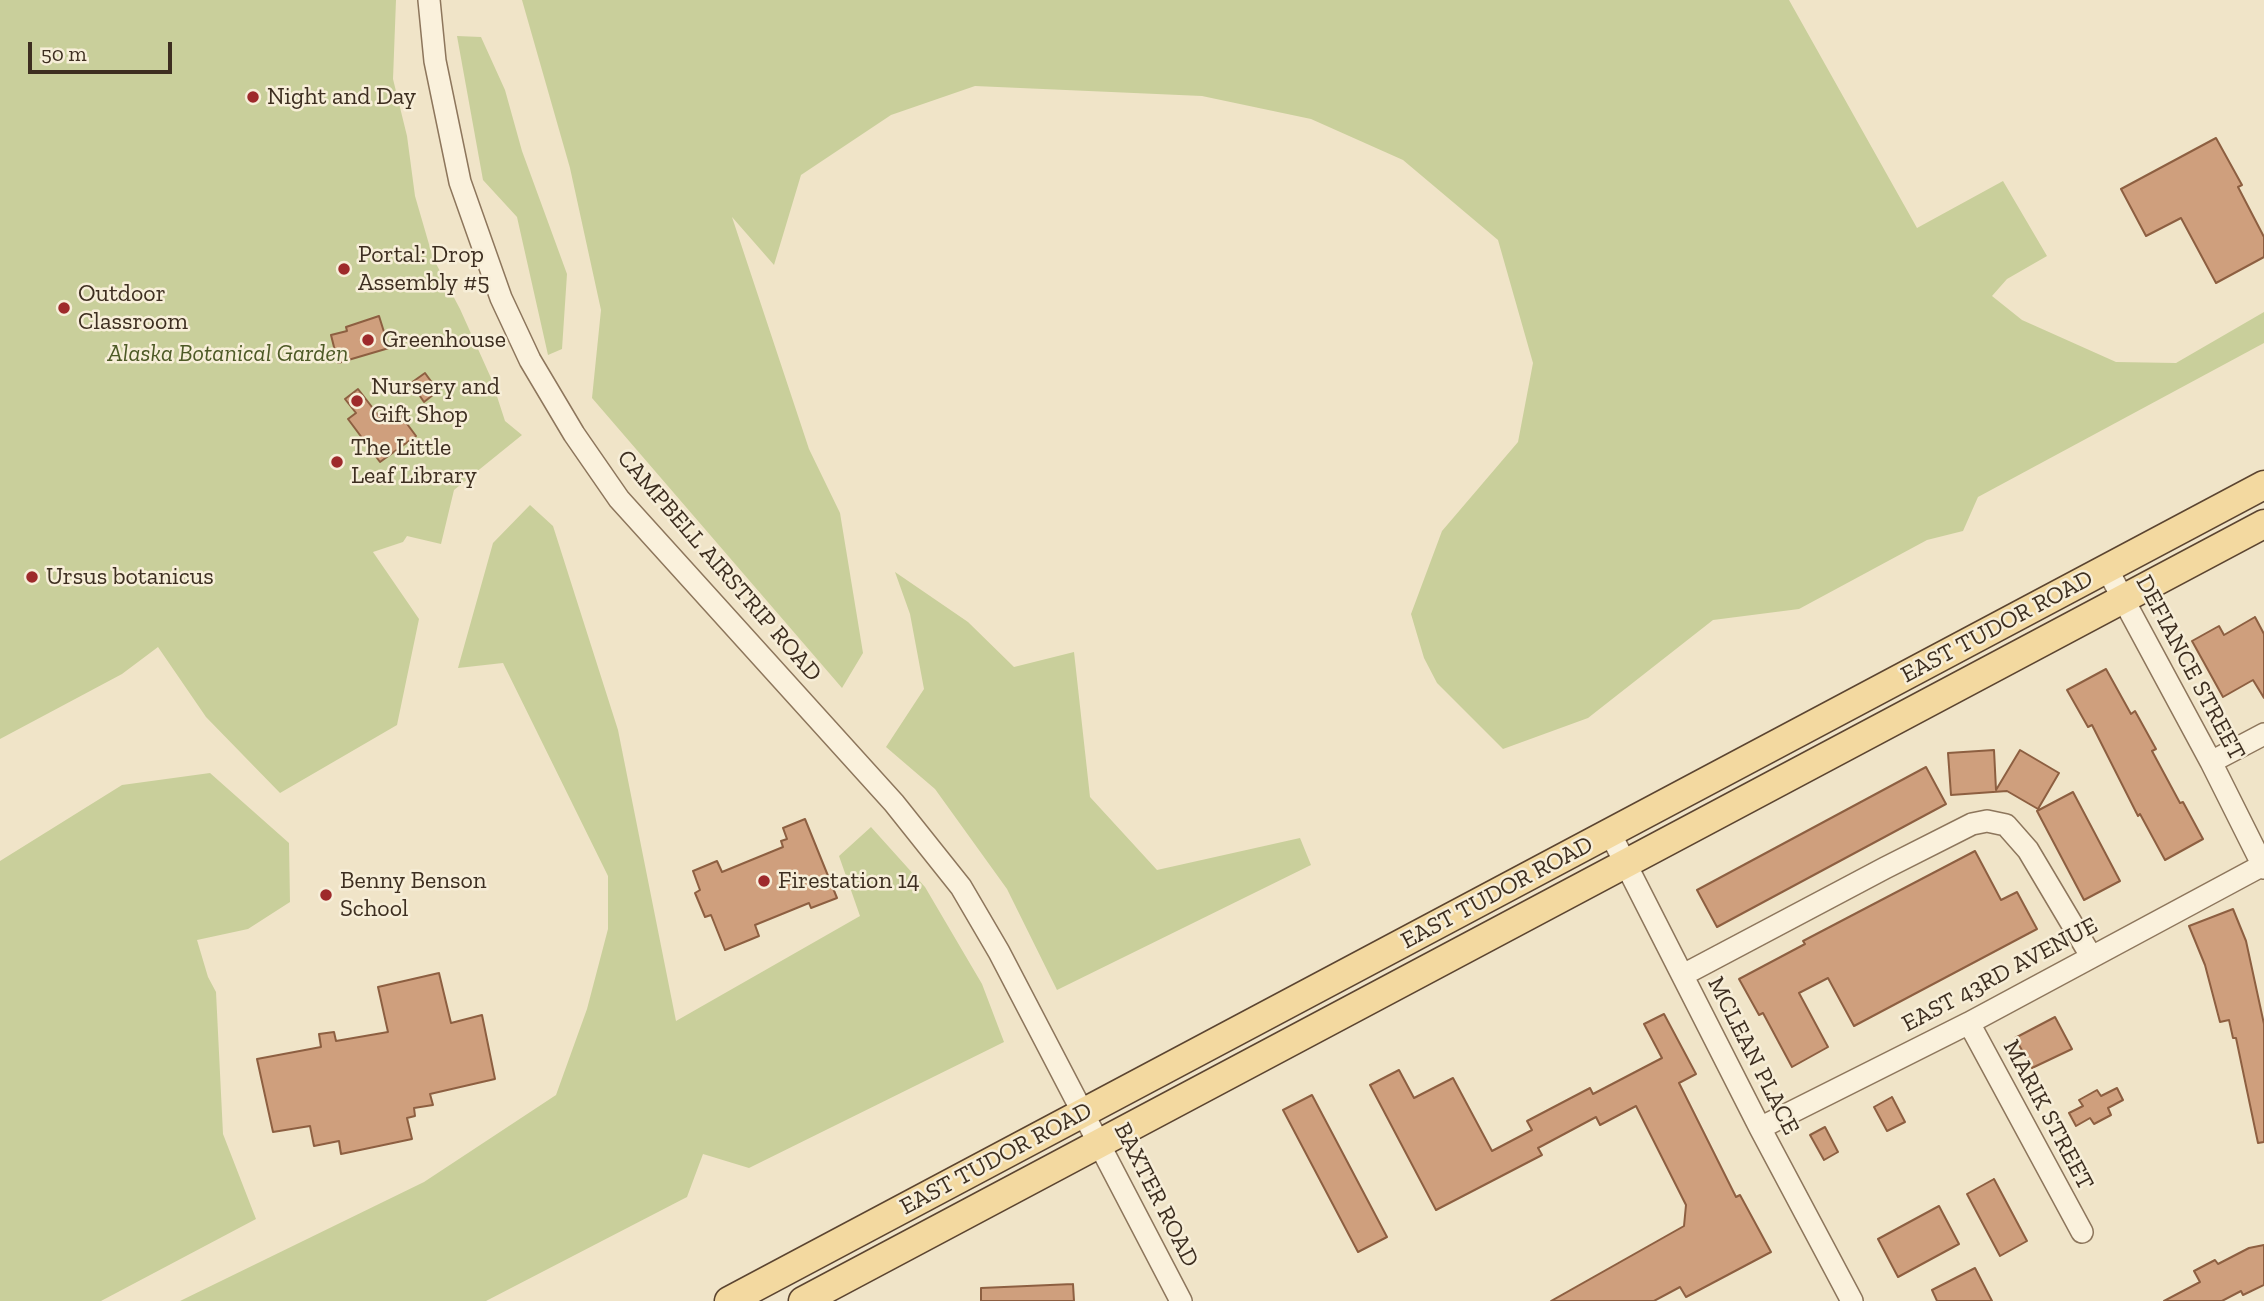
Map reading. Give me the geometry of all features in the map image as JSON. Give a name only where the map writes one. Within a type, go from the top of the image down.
[{"type":"main road","name":"EAST TUDOR ROAD","points":[[729,1301],[2264,485]]},
{"type":"main road","name":"EAST TUDOR ROAD","points":[[803,1301],[2264,524]]},
{"type":"street","name":"CAMPBELL AIRSTRIP ROAD","points":[[429,0],[435,61],[460,182],[501,298],[530,360],[574,435],[619,499],[894,803],[961,887],[999,952],[1084,1112]]},
{"type":"street","name":"DEFIANCE STREET","points":[[2107,569],[2211,762],[2263,867]]},
{"type":"street","points":[[2211,762],[2264,734]]},
{"type":"street","points":[[1683,975],[1972,824],[1987,821],[2006,825],[2028,850],[2091,956]]},
{"type":"street","name":"MCLEAN PLACE","points":[[1610,833],[1760,1128],[1852,1301]]},
{"type":"street","name":"EAST 43RD AVENUE","points":[[1760,1128],[1969,1023],[2263,867]]},
{"type":"street","name":"MARIK STREET","points":[[1969,1023],[2082,1231]]},
{"type":"street","name":"BAXTER ROAD","points":[[1084,1112],[1181,1301]]},
{"type":"green space","name":"Alaska Botanical Garden","points":[[0,0],[396,0],[393,79],[407,136],[415,196],[433,258],[460,309],[491,378],[505,421],[522,435],[454,490],[441,544],[407,536],[403,542],[373,552],[419,619],[397,725],[280,793],[206,717],[158,647],[122,674],[0,739]]},
{"type":"green space","points":[[522,0],[1789,0],[1917,228],[2003,181],[2047,256],[2007,279],[1992,296],[2022,320],[2116,362],[2176,363],[2264,312],[2264,343],[1978,497],[1963,531],[1927,540],[1799,609],[1713,620],[1588,718],[1503,749],[1437,683],[1424,658],[1411,614],[1442,531],[1518,442],[1533,363],[1498,240],[1403,160],[1311,119],[1202,96],[975,86],[891,115],[801,175],[774,265],[732,217],[809,449],[840,513],[863,653],[842,688],[592,398],[601,310],[570,168]]},
{"type":"green space","points":[[457,36],[481,37],[505,90],[522,151],[567,274],[562,349],[548,355],[517,217],[483,180]]},
{"type":"green space","points":[[530,505],[553,526],[618,730],[676,1021],[860,916],[839,856],[871,827],[925,887],[982,984],[1004,1042],[749,1168],[703,1154],[687,1197],[486,1301],[180,1301],[424,1182],[556,1095],[587,1009],[608,929],[608,876],[503,663],[458,668],[493,543]]},
{"type":"green space","points":[[895,572],[968,622],[1014,667],[1074,652],[1090,797],[1157,870],[1300,838],[1311,865],[1057,990],[1007,889],[935,789],[886,747],[924,689],[910,614]]},
{"type":"green space","points":[[210,773],[289,843],[290,902],[248,929],[197,940],[208,977],[216,992],[223,1134],[256,1219],[101,1301],[0,1301],[0,861],[122,785]]},
{"type":"building","points":[[2216,138],[2242,185],[2238,187],[2264,237],[2264,257],[2216,283],[2181,218],[2146,236],[2121,189]]},
{"type":"building","name":"Greenhouse","points":[[379,316],[389,348],[338,363],[331,335],[347,331],[346,327]]},
{"type":"building","points":[[425,373],[438,391],[424,402],[411,383]]},
{"type":"building","points":[[358,389],[382,420],[396,409],[416,436],[380,462],[348,419],[356,413],[345,399]]},
{"type":"building","points":[[2255,617],[2264,634],[2264,698],[2253,680],[2223,697],[2192,641],[2219,626],[2224,635]]},
{"type":"building","points":[[2106,669],[2131,714],[2135,711],[2156,749],[2152,751],[2203,839],[2165,860],[2140,814],[2138,816],[2092,725],[2088,727],[2067,690]]},
{"type":"building","points":[[1994,750],[1996,790],[2020,750],[2059,773],[2038,809],[2007,791],[1951,795],[1948,753]]},
{"type":"building","points":[[1926,767],[1946,804],[1717,927],[1697,890]]},
{"type":"building","points":[[2073,792],[2120,881],[2084,900],[2037,811]]},
{"type":"building","name":"Firestation 14","points":[[805,819],[837,898],[811,908],[809,903],[755,925],[759,936],[725,950],[711,915],[705,917],[695,893],[700,890],[693,871],[717,861],[722,872],[783,847],[781,841],[787,839],[783,828]]},
{"type":"building","points":[[1975,851],[2001,900],[2017,892],[2037,929],[1854,1026],[1828,978],[1799,993],[1828,1047],[1792,1067],[1763,1013],[1759,1015],[1739,979],[1805,944],[1803,941]]},
{"type":"building","points":[[2233,909],[2246,941],[2264,1024],[2264,1142],[2258,1143],[2236,1038],[2233,1038],[2229,1020],[2220,1022],[2205,965],[2189,926]]},
{"type":"building","points":[[439,973],[451,1023],[482,1015],[495,1079],[430,1094],[433,1105],[414,1108],[415,1116],[407,1118],[412,1139],[341,1154],[339,1141],[314,1146],[310,1126],[273,1132],[257,1059],[321,1047],[319,1034],[334,1032],[336,1041],[388,1032],[378,987]]},
{"type":"building","points":[[1664,1014],[1696,1074],[1679,1083],[1736,1197],[1740,1195],[1771,1252],[1686,1297],[1680,1287],[1654,1301],[1551,1301],[1684,1226],[1686,1205],[1636,1106],[1600,1125],[1596,1117],[1538,1148],[1542,1155],[1436,1210],[1370,1085],[1399,1070],[1414,1098],[1453,1078],[1492,1151],[1532,1130],[1527,1121],[1590,1088],[1593,1094],[1662,1058],[1644,1024]]},
{"type":"building","points":[[2055,1017],[2072,1049],[2032,1068],[2015,1038]]},
{"type":"building","points":[[2117,1088],[2123,1100],[2108,1108],[2111,1115],[2094,1124],[2090,1118],[2076,1126],[2069,1113],[2083,1106],[2079,1100],[2097,1090],[2101,1096]]},
{"type":"building","points":[[1312,1095],[1387,1237],[1358,1252],[1283,1110]]},
{"type":"building","points":[[1892,1097],[1905,1122],[1887,1131],[1874,1107]]},
{"type":"building","points":[[1825,1127],[1838,1152],[1824,1160],[1810,1135]]},
{"type":"building","points":[[1994,1179],[2027,1241],[2000,1256],[1967,1194]]},
{"type":"building","points":[[1939,1206],[1959,1244],[1898,1277],[1878,1239]]},
{"type":"building","points":[[2264,1245],[2264,1285],[2243,1295],[2241,1291],[2222,1301],[2164,1301],[2200,1282],[2194,1271],[2215,1260],[2218,1264],[2249,1248]]},
{"type":"building","points":[[1975,1268],[1992,1301],[1937,1301],[1932,1290]]},
{"type":"building","points":[[1073,1284],[1074,1301],[981,1301],[981,1288]]},
{"type":"place","name":"Night and Day","points":[[253,97]]},
{"type":"place","name":"Portal: Drop Assembly #5","points":[[344,269]]},
{"type":"place","name":"Outdoor Classroom","points":[[64,308]]},
{"type":"place","name":"Greenhouse","points":[[368,340]]},
{"type":"place","name":"Nursery and Gift Shop","points":[[357,401]]},
{"type":"place","name":"The Little Leaf Library","points":[[337,462]]},
{"type":"place","name":"Ursus botanicus","points":[[32,577]]},
{"type":"place","name":"Firestation 14","points":[[764,881]]},
{"type":"place","name":"Benny Benson School","points":[[326,895]]}]
